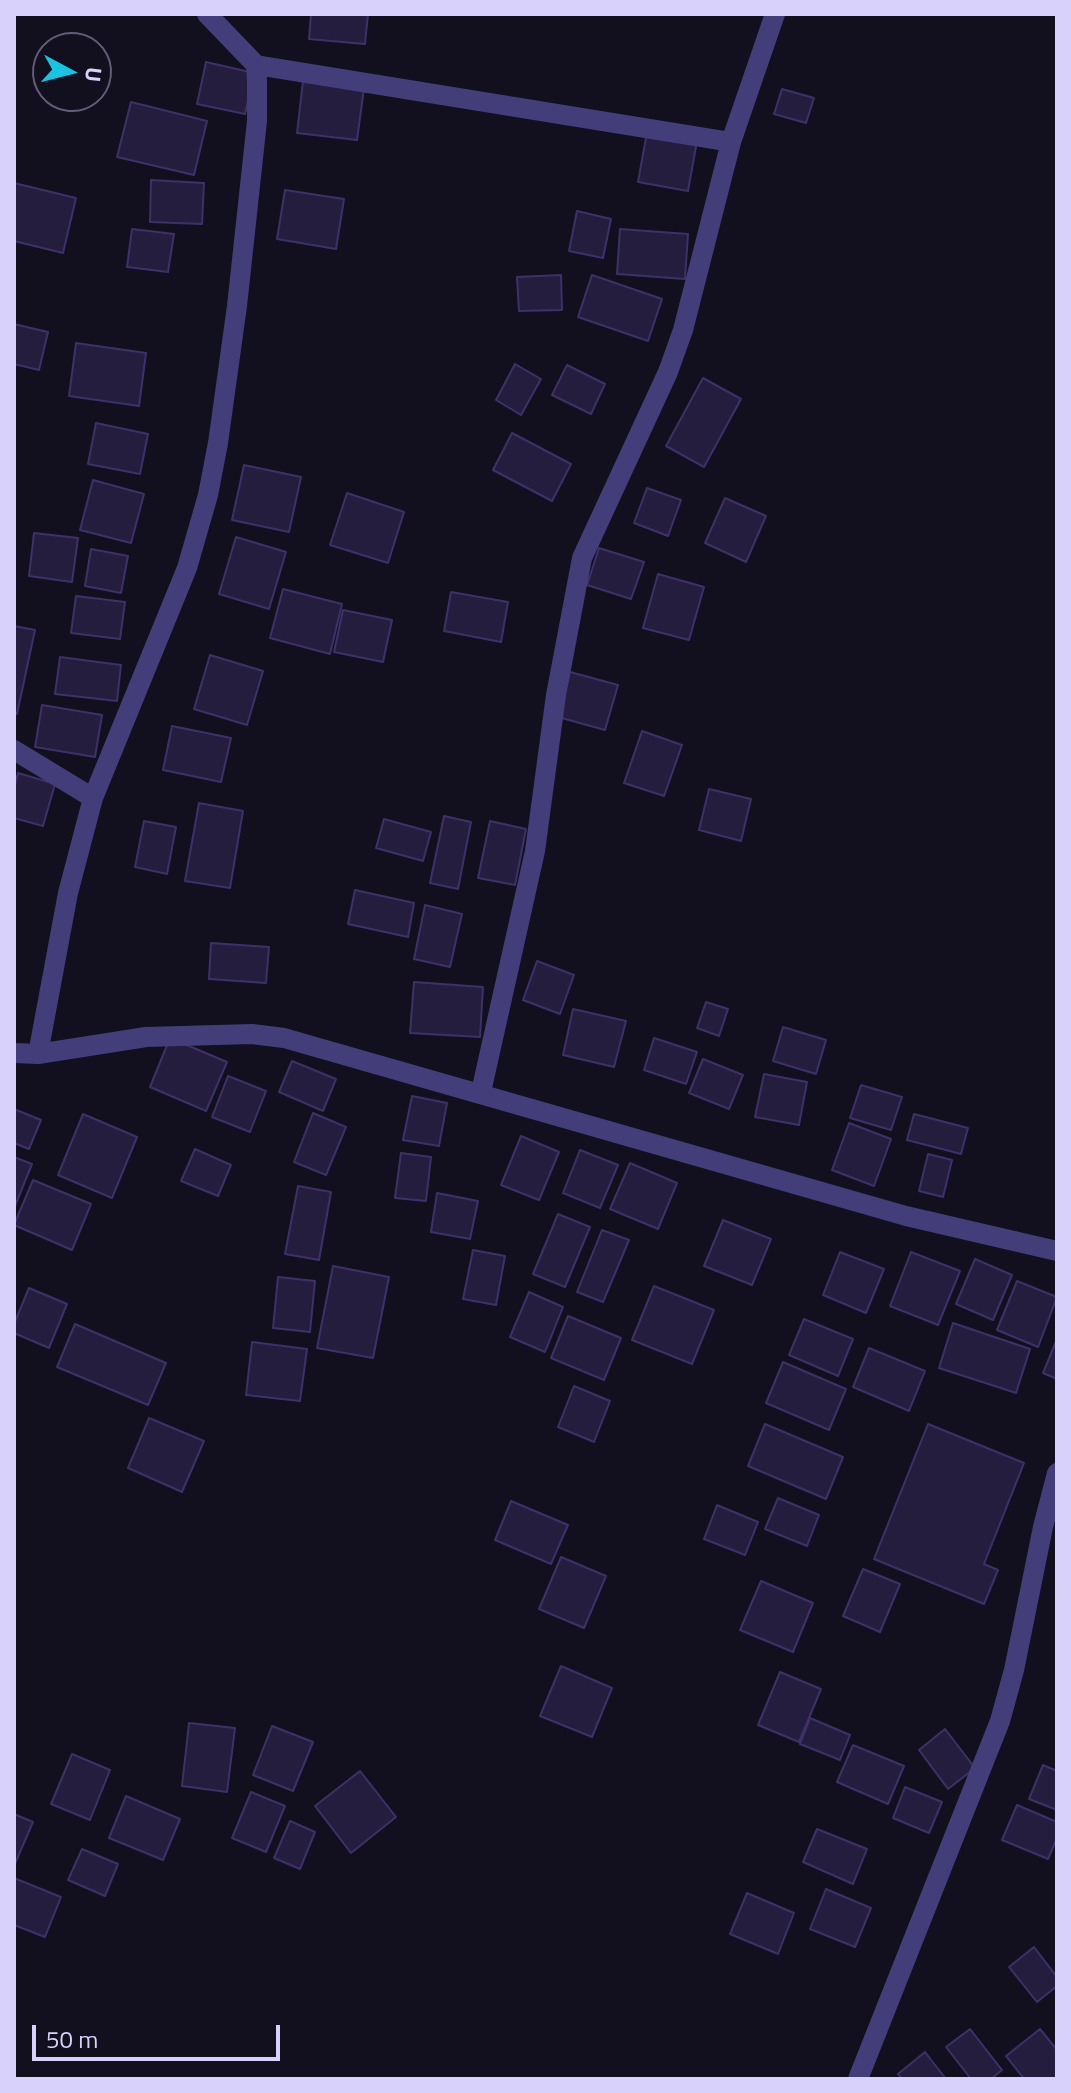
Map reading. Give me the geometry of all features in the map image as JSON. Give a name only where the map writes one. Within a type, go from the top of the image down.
[{"type":"street","points":[[207,14],[256,65],[731,142]]},
{"type":"street","points":[[481,1092],[535,851],[556,695],[582,558],[668,372],[683,330],[731,142],[775,14]]},
{"type":"street","points":[[38,1054],[68,893],[93,798],[187,568],[208,495],[239,291],[257,121],[256,65]]},
{"type":"street","points":[[14,750],[93,798]]},
{"type":"street","points":[[14,1053],[38,1054],[146,1037],[252,1034],[284,1038],[906,1216],[1057,1251]]},
{"type":"street","points":[[858,2079],[1000,1721],[1057,1473]]},
{"type":"building","points":[[311,14],[368,14],[365,44],[309,39]]},
{"type":"building","points":[[206,62],[254,73],[245,114],[197,104]]},
{"type":"building","points":[[303,81],[364,88],[357,140],[297,133]]},
{"type":"building","points":[[782,89],[814,98],[806,123],[774,114]]},
{"type":"building","points":[[131,102],[207,121],[194,175],[117,157]]},
{"type":"building","points":[[647,132],[697,141],[688,191],[638,182]]},
{"type":"building","points":[[151,180],[204,183],[202,224],[150,222]]},
{"type":"building","points":[[14,183],[76,198],[63,253],[14,241]]},
{"type":"building","points":[[285,190],[344,199],[336,249],[277,239]]},
{"type":"building","points":[[577,211],[611,219],[603,258],[569,251]]},
{"type":"building","points":[[132,229],[174,234],[168,272],[127,267]]},
{"type":"building","points":[[620,229],[688,234],[685,279],[617,274]]},
{"type":"building","points":[[561,275],[562,310],[519,311],[517,277]]},
{"type":"building","points":[[592,275],[662,299],[648,341],[578,317]]},
{"type":"building","points":[[14,324],[48,332],[39,370],[14,364]]},
{"type":"building","points":[[76,343],[146,353],[139,406],[69,396]]},
{"type":"building","points":[[515,364],[541,379],[521,415],[496,400]]},
{"type":"building","points":[[567,365],[605,384],[591,414],[552,395]]},
{"type":"building","points":[[703,378],[741,399],[704,467],[666,446]]},
{"type":"building","points":[[96,423],[148,434],[140,474],[88,464]]},
{"type":"building","points":[[512,433],[571,464],[552,501],[493,470]]},
{"type":"building","points":[[244,465],[301,477],[289,532],[232,520]]},
{"type":"building","points":[[93,480],[144,494],[131,543],[80,530]]},
{"type":"building","points":[[647,488],[681,500],[668,536],[634,523]]},
{"type":"building","points":[[347,493],[404,512],[388,563],[330,545]]},
{"type":"building","points":[[725,498],[766,516],[746,562],[705,543]]},
{"type":"building","points":[[34,533],[78,538],[72,582],[29,576]]},
{"type":"building","points":[[236,537],[286,552],[269,609],[219,594]]},
{"type":"building","points":[[599,548],[644,562],[631,599],[587,585]]},
{"type":"building","points":[[91,549],[128,556],[121,593],[85,586]]},
{"type":"building","points":[[658,574],[704,587],[689,640],[643,628]]},
{"type":"building","points":[[283,589],[342,604],[330,654],[270,638]]},
{"type":"building","points":[[451,592],[508,602],[501,642],[444,631]]},
{"type":"building","points":[[76,596],[125,602],[120,639],[71,633]]},
{"type":"building","points":[[343,610],[392,620],[383,662],[334,652]]},
{"type":"building","points":[[14,626],[35,630],[17,714],[14,713]]},
{"type":"building","points":[[210,655],[263,671],[247,725],[194,709]]},
{"type":"building","points":[[60,657],[121,665],[117,701],[55,694]]},
{"type":"building","points":[[570,672],[618,685],[605,730],[558,717]]},
{"type":"building","points":[[42,705],[102,715],[95,757],[35,747]]},
{"type":"building","points":[[172,726],[231,738],[221,782],[163,770]]},
{"type":"building","points":[[642,731],[682,745],[664,796],[624,783]]},
{"type":"building","points":[[18,773],[55,784],[43,826],[14,818],[14,789]]},
{"type":"building","points":[[709,789],[751,799],[741,841],[699,830]]},
{"type":"building","points":[[199,803],[243,811],[230,888],[185,881]]},
{"type":"building","points":[[444,816],[471,822],[458,889],[430,883]]},
{"type":"building","points":[[384,819],[431,832],[423,861],[376,848]]},
{"type":"building","points":[[144,821],[176,827],[167,874],[135,867]]},
{"type":"building","points":[[490,821],[526,829],[515,885],[478,878]]},
{"type":"building","points":[[355,890],[414,903],[408,937],[348,924]]},
{"type":"building","points":[[425,905],[462,914],[450,967],[414,959]]},
{"type":"building","points":[[211,943],[269,947],[266,983],[209,979]]},
{"type":"building","points":[[537,961],[574,975],[560,1014],[523,1000]]},
{"type":"building","points":[[414,982],[483,987],[480,1037],[410,1033]]},
{"type":"building","points":[[706,1002],[728,1009],[719,1036],[697,1028]]},
{"type":"building","points":[[573,1009],[626,1021],[614,1067],[563,1055]]},
{"type":"building","points":[[783,1027],[826,1040],[816,1074],[773,1061]]},
{"type":"building","points":[[170,1038],[227,1062],[206,1111],[150,1087]]},
{"type":"building","points":[[654,1038],[697,1052],[686,1084],[644,1070]]},
{"type":"building","points":[[703,1059],[743,1075],[729,1109],[689,1093]]},
{"type":"building","points":[[292,1061],[336,1079],[323,1111],[279,1092]]},
{"type":"building","points":[[764,1074],[807,1082],[799,1125],[755,1117]]},
{"type":"building","points":[[228,1076],[266,1091],[250,1132],[212,1117]]},
{"type":"building","points":[[861,1085],[902,1097],[891,1130],[850,1118]]},
{"type":"building","points":[[412,1096],[447,1103],[439,1146],[403,1140]]},
{"type":"building","points":[[14,1109],[41,1120],[29,1149],[14,1143]]},
{"type":"building","points":[[313,1113],[346,1127],[326,1175],[294,1162]]},
{"type":"building","points":[[83,1114],[137,1137],[112,1198],[58,1175]]},
{"type":"building","points":[[914,1114],[968,1128],[961,1154],[907,1140]]},
{"type":"building","points":[[849,1123],[891,1139],[874,1186],[832,1170]]},
{"type":"building","points":[[521,1136],[559,1152],[539,1200],[501,1185]]},
{"type":"building","points":[[195,1149],[231,1165],[218,1196],[181,1181]]},
{"type":"building","points":[[580,1150],[618,1165],[600,1208],[563,1193]]},
{"type":"building","points":[[401,1153],[431,1157],[426,1201],[395,1198]]},
{"type":"building","points":[[928,1154],[952,1160],[943,1197],[919,1191]]},
{"type":"building","points":[[14,1157],[32,1164],[15,1206],[14,1206]]},
{"type":"building","points":[[630,1163],[677,1183],[658,1229],[610,1209]]},
{"type":"building","points":[[33,1180],[91,1204],[72,1250],[14,1225]]},
{"type":"building","points":[[298,1186],[331,1192],[319,1260],[285,1254]]},
{"type":"building","points":[[437,1193],[478,1201],[470,1239],[431,1232]]},
{"type":"building","points":[[558,1214],[590,1227],[565,1287],[533,1274]]},
{"type":"building","points":[[723,1220],[771,1239],[752,1285],[704,1266]]},
{"type":"building","points":[[602,1230],[629,1240],[603,1302],[577,1292]]},
{"type":"building","points":[[473,1250],[505,1256],[496,1305],[463,1299]]},
{"type":"building","points":[[840,1252],[884,1269],[866,1313],[823,1295]]},
{"type":"building","points":[[911,1252],[960,1271],[938,1325],[890,1306]]},
{"type":"building","points":[[975,1259],[1012,1275],[993,1320],[956,1304]]},
{"type":"building","points":[[333,1266],[389,1277],[373,1358],[317,1348]]},
{"type":"building","points":[[278,1277],[315,1281],[310,1332],[273,1328]]},
{"type":"building","points":[[1017,1281],[1057,1297],[1038,1347],[997,1330]]},
{"type":"building","points":[[654,1286],[714,1310],[692,1364],[632,1340]]},
{"type":"building","points":[[29,1288],[67,1304],[49,1348],[14,1333],[14,1324]]},
{"type":"building","points":[[529,1292],[563,1307],[545,1352],[510,1337]]},
{"type":"building","points":[[568,1316],[621,1338],[604,1380],[551,1358]]},
{"type":"building","points":[[804,1319],[853,1339],[838,1376],[789,1355]]},
{"type":"building","points":[[953,1323],[1030,1349],[1016,1393],[939,1368]]},
{"type":"building","points":[[75,1324],[166,1363],[148,1405],[57,1367]]},
{"type":"building","points":[[1057,1339],[1057,1379],[1043,1373]]},
{"type":"building","points":[[252,1342],[307,1349],[300,1401],[246,1395]]},
{"type":"building","points":[[869,1348],[925,1371],[909,1411],[853,1387]]},
{"type":"building","points":[[783,1362],[846,1389],[829,1430],[766,1403]]},
{"type":"building","points":[[574,1386],[610,1401],[594,1442],[558,1427]]},
{"type":"building","points":[[149,1418],[204,1441],[182,1492],[128,1468]]},
{"type":"building","points":[[765,1424],[843,1457],[826,1499],[748,1466]]},
{"type":"building","points":[[928,1424],[1024,1463],[984,1564],[998,1570],[984,1604],[874,1559]]},
{"type":"building","points":[[778,1498],[819,1515],[807,1546],[765,1529]]},
{"type":"building","points":[[511,1501],[568,1525],[551,1564],[495,1540]]},
{"type":"building","points":[[717,1505],[758,1522],[745,1555],[704,1539]]},
{"type":"building","points":[[561,1557],[606,1576],[584,1628],[539,1609]]},
{"type":"building","points":[[863,1569],[900,1584],[880,1632],[843,1616]]},
{"type":"building","points":[[761,1581],[813,1603],[793,1652],[740,1630]]},
{"type":"building","points":[[561,1666],[612,1688],[592,1737],[540,1716]]},
{"type":"building","points":[[780,1672],[821,1689],[799,1742],[758,1725]]},
{"type":"building","points":[[810,1718],[850,1735],[840,1760],[800,1744]]},
{"type":"building","points":[[189,1723],[235,1728],[227,1792],[182,1786]]},
{"type":"building","points":[[272,1726],[313,1742],[293,1791],[253,1775]]},
{"type":"building","points":[[945,1729],[975,1768],[948,1789],[919,1750]]},
{"type":"building","points":[[853,1745],[904,1766],[888,1804],[837,1782]]},
{"type":"building","points":[[72,1754],[110,1770],[90,1820],[51,1804]]},
{"type":"building","points":[[1043,1765],[1057,1771],[1057,1810],[1029,1799]]},
{"type":"building","points":[[360,1771],[396,1817],[351,1853],[315,1806]]},
{"type":"building","points":[[905,1787],[942,1802],[929,1833],[893,1818]]},
{"type":"building","points":[[251,1792],[285,1806],[266,1852],[232,1838]]},
{"type":"building","points":[[126,1796],[180,1819],[163,1860],[109,1838]]},
{"type":"building","points":[[1017,1805],[1057,1822],[1057,1838],[1048,1859],[1002,1840]]},
{"type":"building","points":[[14,1814],[33,1822],[14,1866]]},
{"type":"building","points":[[290,1821],[315,1832],[300,1869],[274,1858]]},
{"type":"building","points":[[817,1829],[867,1849],[853,1884],[803,1862]]},
{"type":"building","points":[[82,1849],[118,1864],[105,1896],[68,1880]]},
{"type":"building","points":[[14,1878],[61,1897],[45,1937],[14,1925]]},
{"type":"building","points":[[826,1889],[871,1908],[855,1947],[810,1929]]},
{"type":"building","points":[[747,1893],[794,1913],[778,1954],[730,1934]]},
{"type":"building","points":[[1034,1947],[1057,1977],[1057,1986],[1037,2002],[1009,1967]]},
{"type":"building","points":[[970,2029],[1002,2070],[991,2079],[971,2079],[946,2047]]},
{"type":"building","points":[[1040,2029],[1057,2050],[1057,2079],[1024,2079],[1006,2056]]},
{"type":"building","points":[[925,2052],[946,2079],[902,2079],[898,2074]]}]
